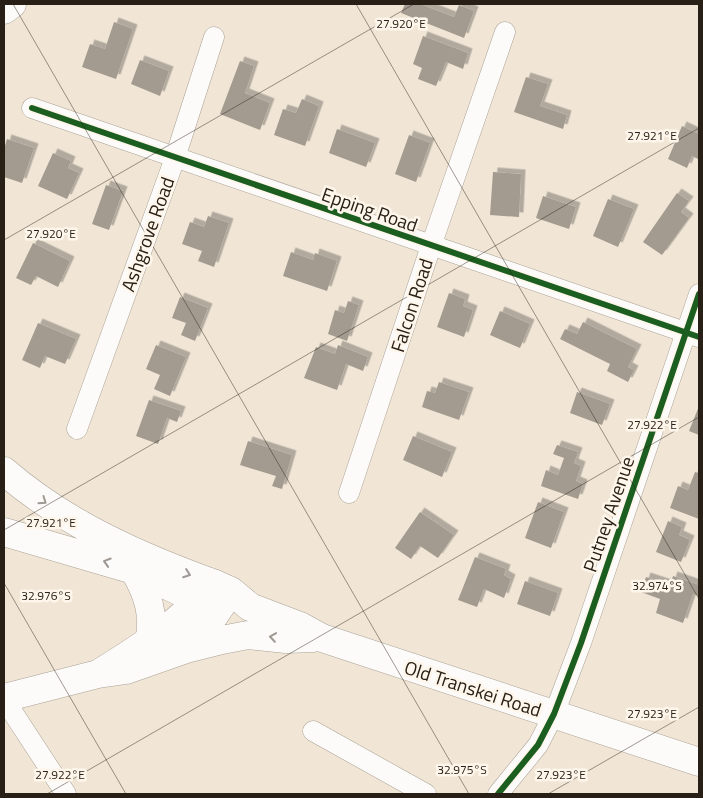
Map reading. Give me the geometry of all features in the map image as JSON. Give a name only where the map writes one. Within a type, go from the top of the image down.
[{"type":"main road","points":[[4,10],[12,4]]},
{"type":"main road","points":[[4,471],[20,485],[91,531],[175,570],[223,599]]},
{"type":"main road","points":[[4,532],[134,570],[223,599]]},
{"type":"main road","points":[[134,570],[148,597],[152,612],[149,642]]},
{"type":"main road","points":[[98,674],[223,599]]},
{"type":"main road","points":[[186,649],[203,631],[223,599]]},
{"type":"main road","name":"Old Transkei Road","points":[[223,599],[300,626],[322,638],[699,762]]},
{"type":"main road","points":[[4,698],[98,674],[126,670],[186,649],[222,640],[248,636],[286,639],[322,638]]},
{"type":"street","name":"Falcon Road","points":[[349,493],[505,32]]},
{"type":"street","name":"Ashgrove Road","points":[[77,429],[175,158],[214,37]]},
{"type":"street","name":"Epping Road","points":[[32,108],[693,334]]},
{"type":"street","name":"Putney Avenue","points":[[498,794],[538,745],[554,714],[693,334],[699,294]]},
{"type":"street","points":[[4,698],[66,794]]},
{"type":"street","points":[[313,731],[426,794]]},
{"type":"building","points":[[405,4],[420,4],[454,17],[459,5],[474,11],[464,38],[401,13]]},
{"type":"building","points":[[114,22],[133,29],[116,79],[82,67],[90,44],[105,49]]},
{"type":"building","points":[[423,36],[468,53],[463,69],[446,62],[436,86],[418,79],[422,68],[413,64]]},
{"type":"building","points":[[140,60],[169,71],[160,96],[131,84]]},
{"type":"building","points":[[240,61],[254,66],[245,93],[270,103],[260,130],[220,114]]},
{"type":"building","points":[[526,77],[548,84],[540,106],[567,115],[563,129],[514,112]]},
{"type":"building","points":[[302,99],[319,106],[305,146],[274,135],[283,109],[296,113]]},
{"type":"building","points":[[682,126],[699,134],[698,159],[692,156],[687,168],[668,159]]},
{"type":"building","points":[[337,129],[375,143],[366,167],[329,153]]},
{"type":"building","points":[[409,135],[430,143],[416,182],[395,174]]},
{"type":"building","points":[[7,139],[34,148],[22,183],[4,177],[4,149]]},
{"type":"building","points":[[53,153],[71,161],[68,168],[79,173],[67,199],[38,186]]},
{"type":"building","points":[[493,172],[521,174],[519,217],[490,215]]},
{"type":"building","points":[[106,185],[123,191],[109,230],[92,224]]},
{"type":"building","points":[[677,193],[689,201],[681,212],[689,218],[662,255],[643,242]]},
{"type":"building","points":[[543,196],[576,207],[569,229],[536,218]]},
{"type":"building","points":[[608,199],[634,209],[618,247],[593,236]]},
{"type":"building","points":[[208,216],[229,223],[214,267],[198,261],[202,251],[182,244],[190,222],[204,227]]},
{"type":"building","points":[[33,243],[70,261],[58,287],[36,276],[31,285],[16,278]]},
{"type":"building","points":[[291,252],[313,260],[315,253],[337,261],[327,291],[283,276]]},
{"type":"building","points":[[449,293],[465,299],[463,306],[473,310],[464,337],[437,327]]},
{"type":"building","points":[[180,297],[208,308],[195,341],[181,335],[186,323],[172,318]]},
{"type":"building","points":[[348,301],[359,305],[347,341],[328,334],[335,310],[344,313]]},
{"type":"building","points":[[500,311],[530,324],[520,348],[490,335]]},
{"type":"building","points":[[583,322],[637,349],[628,367],[634,370],[628,382],[607,371],[610,364],[560,339],[565,329],[577,334]]},
{"type":"building","points":[[38,323],[76,339],[65,364],[45,356],[40,368],[22,360]]},
{"type":"building","points":[[156,345],[186,357],[170,396],[154,389],[160,375],[146,369]]},
{"type":"building","points":[[338,345],[368,357],[363,371],[346,364],[337,390],[304,378],[316,347],[335,354]]},
{"type":"building","points":[[439,382],[469,392],[459,420],[422,407],[427,391],[435,393]]},
{"type":"building","points":[[577,392],[610,404],[602,425],[570,413]]},
{"type":"building","points":[[149,400],[181,411],[177,422],[167,418],[158,444],[136,436]]},
{"type":"building","points":[[699,406],[699,435],[689,431]]},
{"type":"building","points":[[413,436],[452,452],[442,477],[403,460]]},
{"type":"building","points":[[248,441],[292,455],[282,489],[272,486],[276,476],[240,465]]},
{"type":"building","points":[[557,445],[578,452],[574,463],[581,466],[576,481],[583,484],[578,499],[541,486],[546,470],[558,475],[564,458],[553,454]]},
{"type":"building","points":[[695,472],[699,473],[699,519],[670,508],[678,486],[688,490]]},
{"type":"building","points":[[538,502],[564,512],[551,548],[525,538]]},
{"type":"building","points":[[420,512],[454,535],[438,558],[420,546],[411,559],[395,548]]},
{"type":"building","points":[[668,521],[682,527],[679,535],[690,540],[681,562],[656,552]]},
{"type":"building","points":[[475,557],[506,569],[504,575],[511,579],[504,598],[484,589],[477,607],[458,600]]},
{"type":"building","points":[[673,576],[699,585],[699,596],[693,594],[683,623],[656,613],[660,599],[641,592],[646,577],[670,585]]},
{"type":"building","points":[[525,581],[558,593],[550,616],[517,604]]},
{"type":"cycle path","points":[[32,108],[699,337]]},
{"type":"cycle path","points":[[498,794],[538,745],[554,714],[581,643],[699,294]]}]
